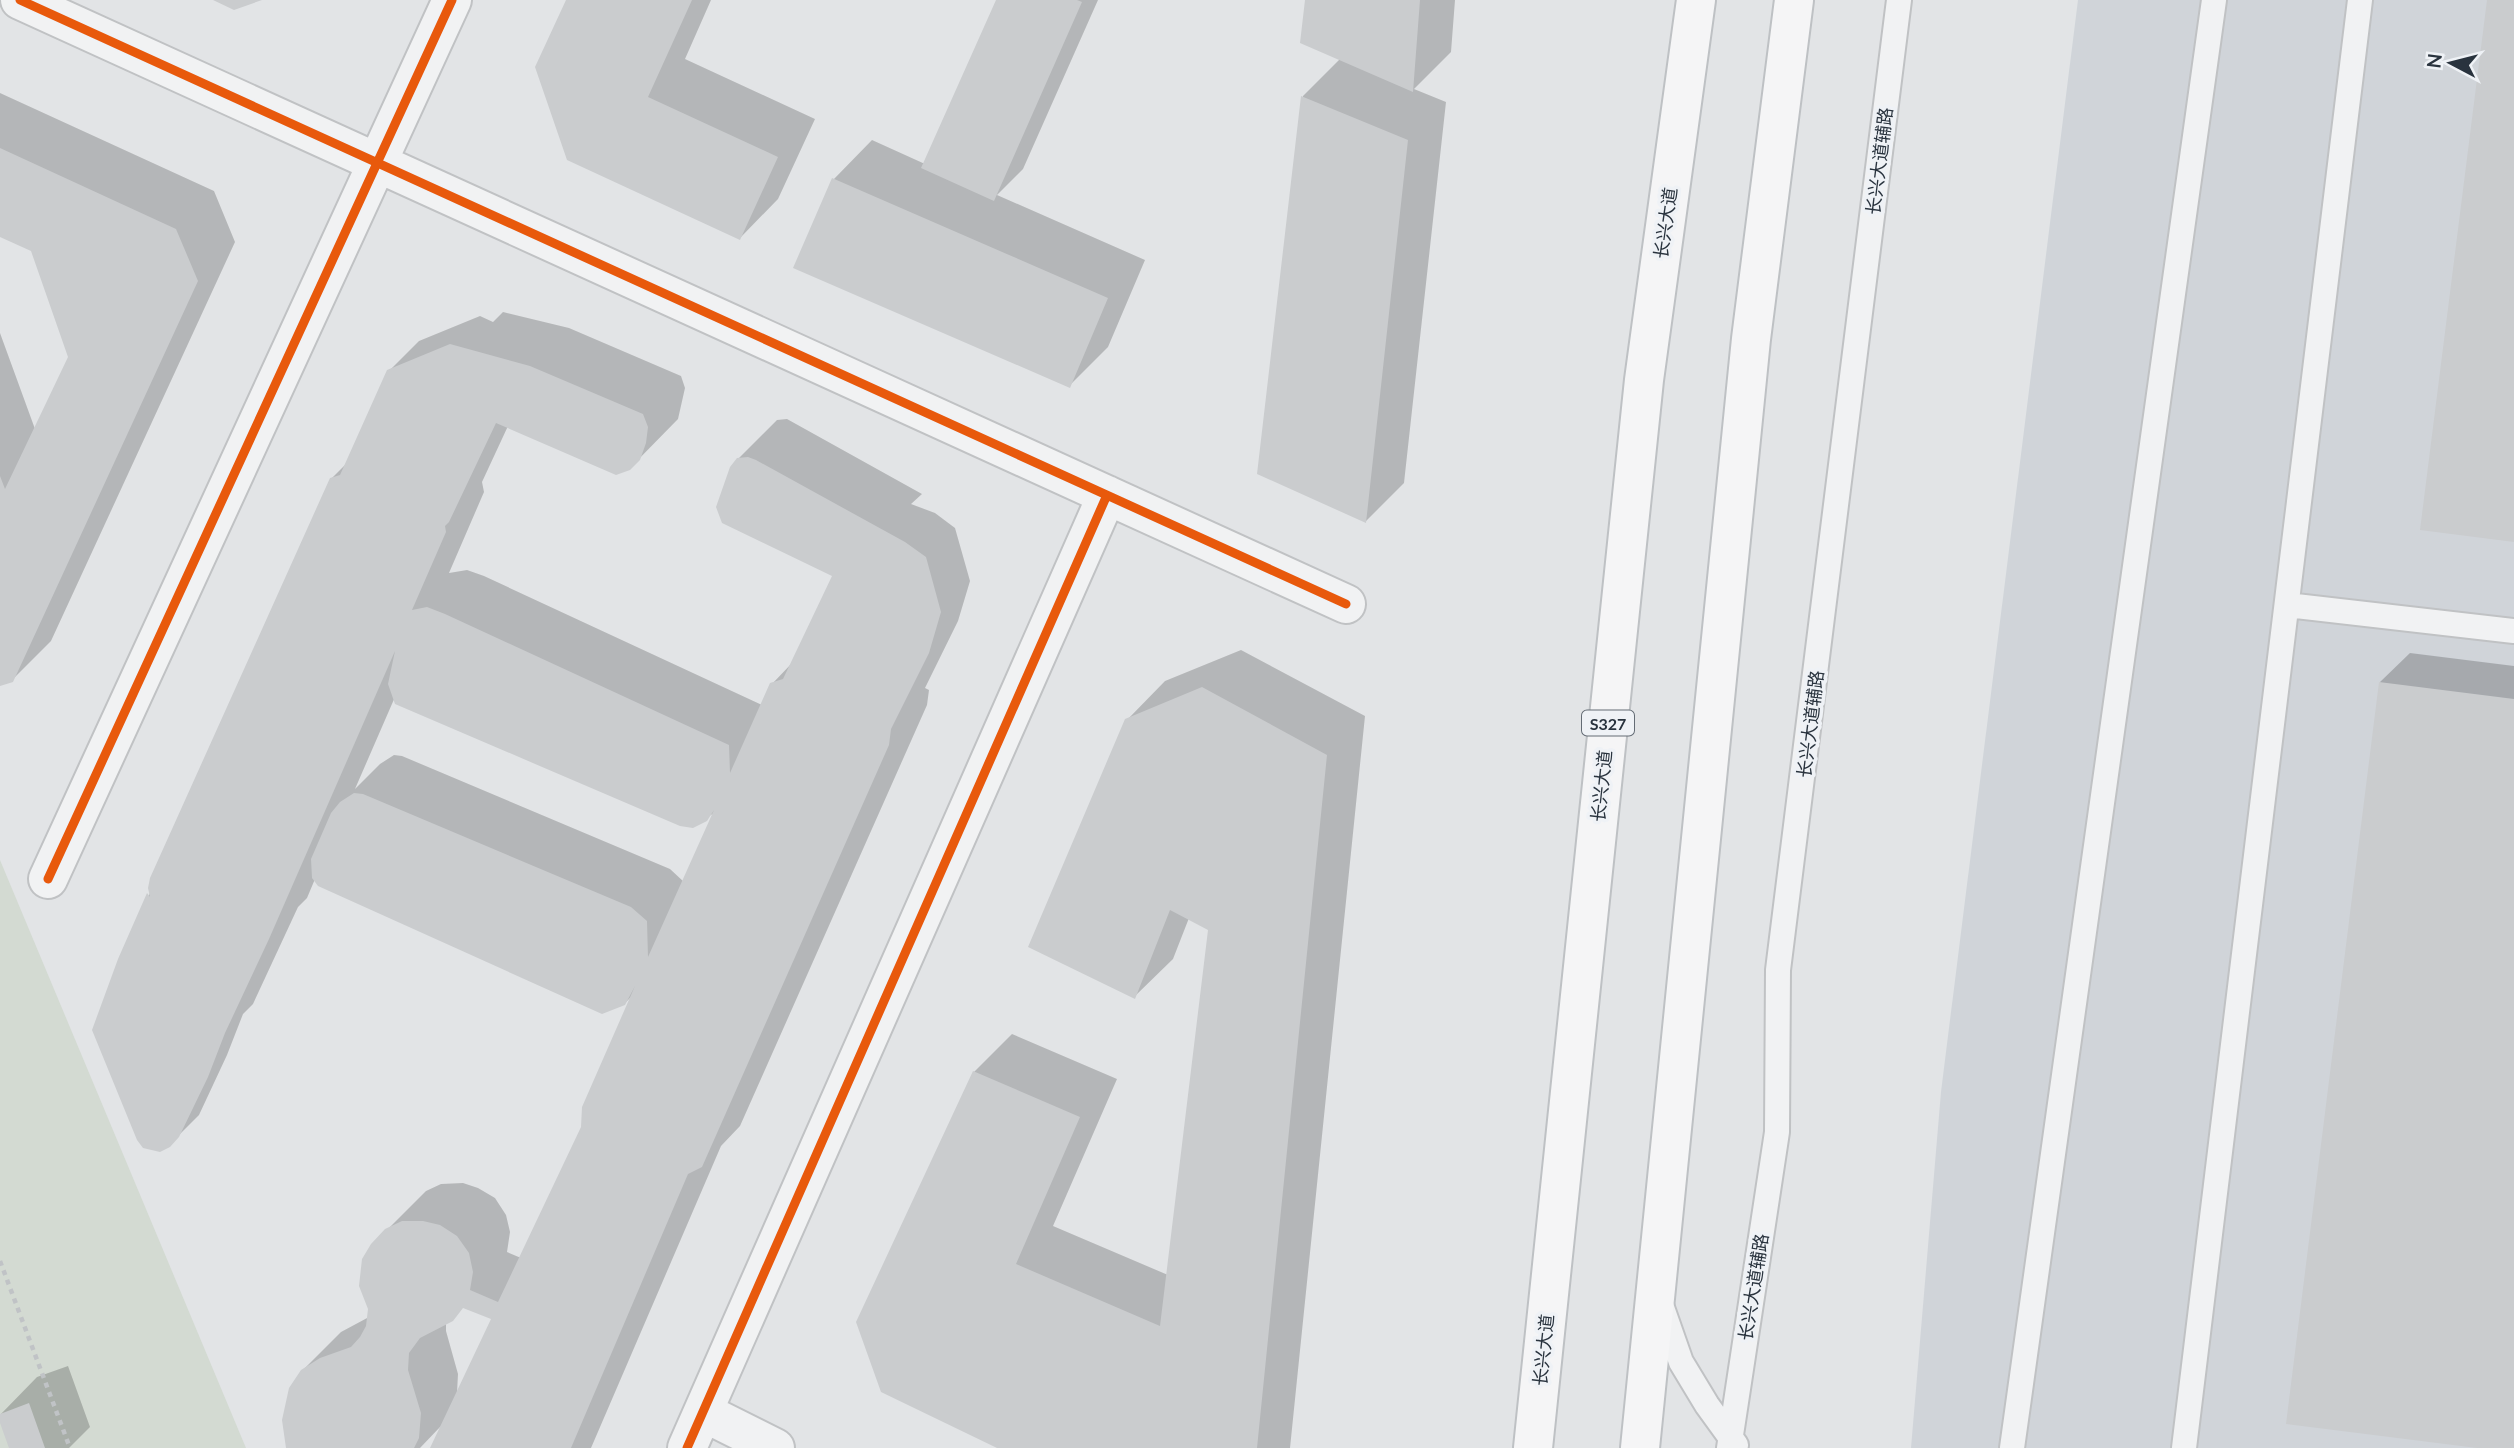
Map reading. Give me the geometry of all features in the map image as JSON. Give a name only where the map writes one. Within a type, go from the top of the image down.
[{"type":"main road","name":"长兴大道","points":[[1533,1448],[1642,394],[1696,0]]},
{"type":"main road","points":[[1640,1448],[1751,340],[1794,0]]},
{"type":"street","points":[[20,0],[1346,604]]},
{"type":"street","points":[[48,879],[452,0]]},
{"type":"street","points":[[687,1448],[1107,495]]},
{"type":"street","points":[[703,1412],[775,1448]]},
{"type":"lane","name":"长兴大道辅路","points":[[1732,1444],[1777,1132],[1778,970],[1899,0]]},
{"type":"lane","points":[[2012,1448],[2214,0]]},
{"type":"lane","points":[[2185,1448],[2360,0]]},
{"type":"lane","points":[[2287,605],[2514,631]]},
{"type":"lane","points":[[1656,1292],[1681,1362],[1732,1444]]},
{"type":"path","points":[[0,1261],[70,1448]]},
{"type":"shaded area","points":[[2078,0],[2514,0],[2514,1448],[1911,1448],[1941,1092]]},
{"type":"shaded area","points":[[0,860],[246,1448],[0,1448]]},
{"type":"building","points":[[213,0],[262,0],[234,10]]},
{"type":"building","points":[[566,0],[692,0],[648,97],[778,157],[740,240],[567,160],[535,67]]},
{"type":"building","points":[[996,0],[1082,2],[994,201],[921,168]]},
{"type":"building","points":[[1305,0],[1420,0],[1413,92],[1300,43]]},
{"type":"building","points":[[2487,0],[2514,0],[2514,542],[2420,530]]},
{"type":"building","points":[[1301,96],[1408,140],[1366,523],[1257,474]]},
{"type":"building","points":[[0,148],[176,229],[198,281],[13,682],[0,686],[0,476],[5,489],[68,357],[31,251],[0,237]]},
{"type":"building","points":[[832,178],[1108,298],[1070,388],[793,268]]},
{"type":"building","points":[[450,344],[530,366],[643,414],[648,427],[646,443],[640,460],[630,470],[616,475],[496,423],[445,526],[446,532],[412,610],[427,607],[445,614],[729,745],[730,773],[770,683],[783,679],[832,576],[722,523],[716,507],[730,467],[737,458],[748,457],[756,460],[905,542],[926,557],[941,612],[929,653],[891,729],[889,745],[702,1167],[688,1174],[571,1448],[430,1448],[491,1319],[463,1308],[453,1321],[420,1338],[409,1353],[408,1370],[421,1413],[419,1438],[414,1448],[286,1448],[282,1420],[289,1388],[301,1370],[320,1358],[351,1347],[366,1326],[368,1309],[359,1286],[362,1259],[385,1229],[402,1221],[423,1221],[440,1225],[457,1236],[469,1253],[473,1272],[470,1290],[498,1302],[581,1127],[582,1107],[635,986],[625,1005],[602,1014],[318,886],[312,878],[311,859],[331,813],[340,802],[354,793],[363,794],[631,907],[647,921],[648,957],[714,810],[707,821],[693,828],[680,826],[395,704],[388,684],[395,651],[225,1033],[208,1077],[179,1137],[170,1147],[160,1152],[143,1148],[137,1140],[92,1030],[118,959],[147,893],[150,897],[150,878],[330,478],[340,475],[387,370]]},
{"type":"building","points":[[2379,682],[2514,699],[2514,1448],[2477,1448],[2286,1424]]},
{"type":"building","points":[[1202,687],[1327,755],[1257,1448],[997,1448],[881,1392],[856,1322],[973,1071],[1080,1117],[1016,1264],[1160,1326],[1208,930],[1170,910],[1135,999],[1028,947],[1125,719]]},
{"type":"building","points":[[29,1403],[45,1448],[9,1448],[0,1423],[0,1414]]},
{"type":"cycle path","points":[[20,0],[1346,604]]},
{"type":"cycle path","points":[[48,879],[452,0]]},
{"type":"cycle path","points":[[687,1448],[1107,495]]}]
